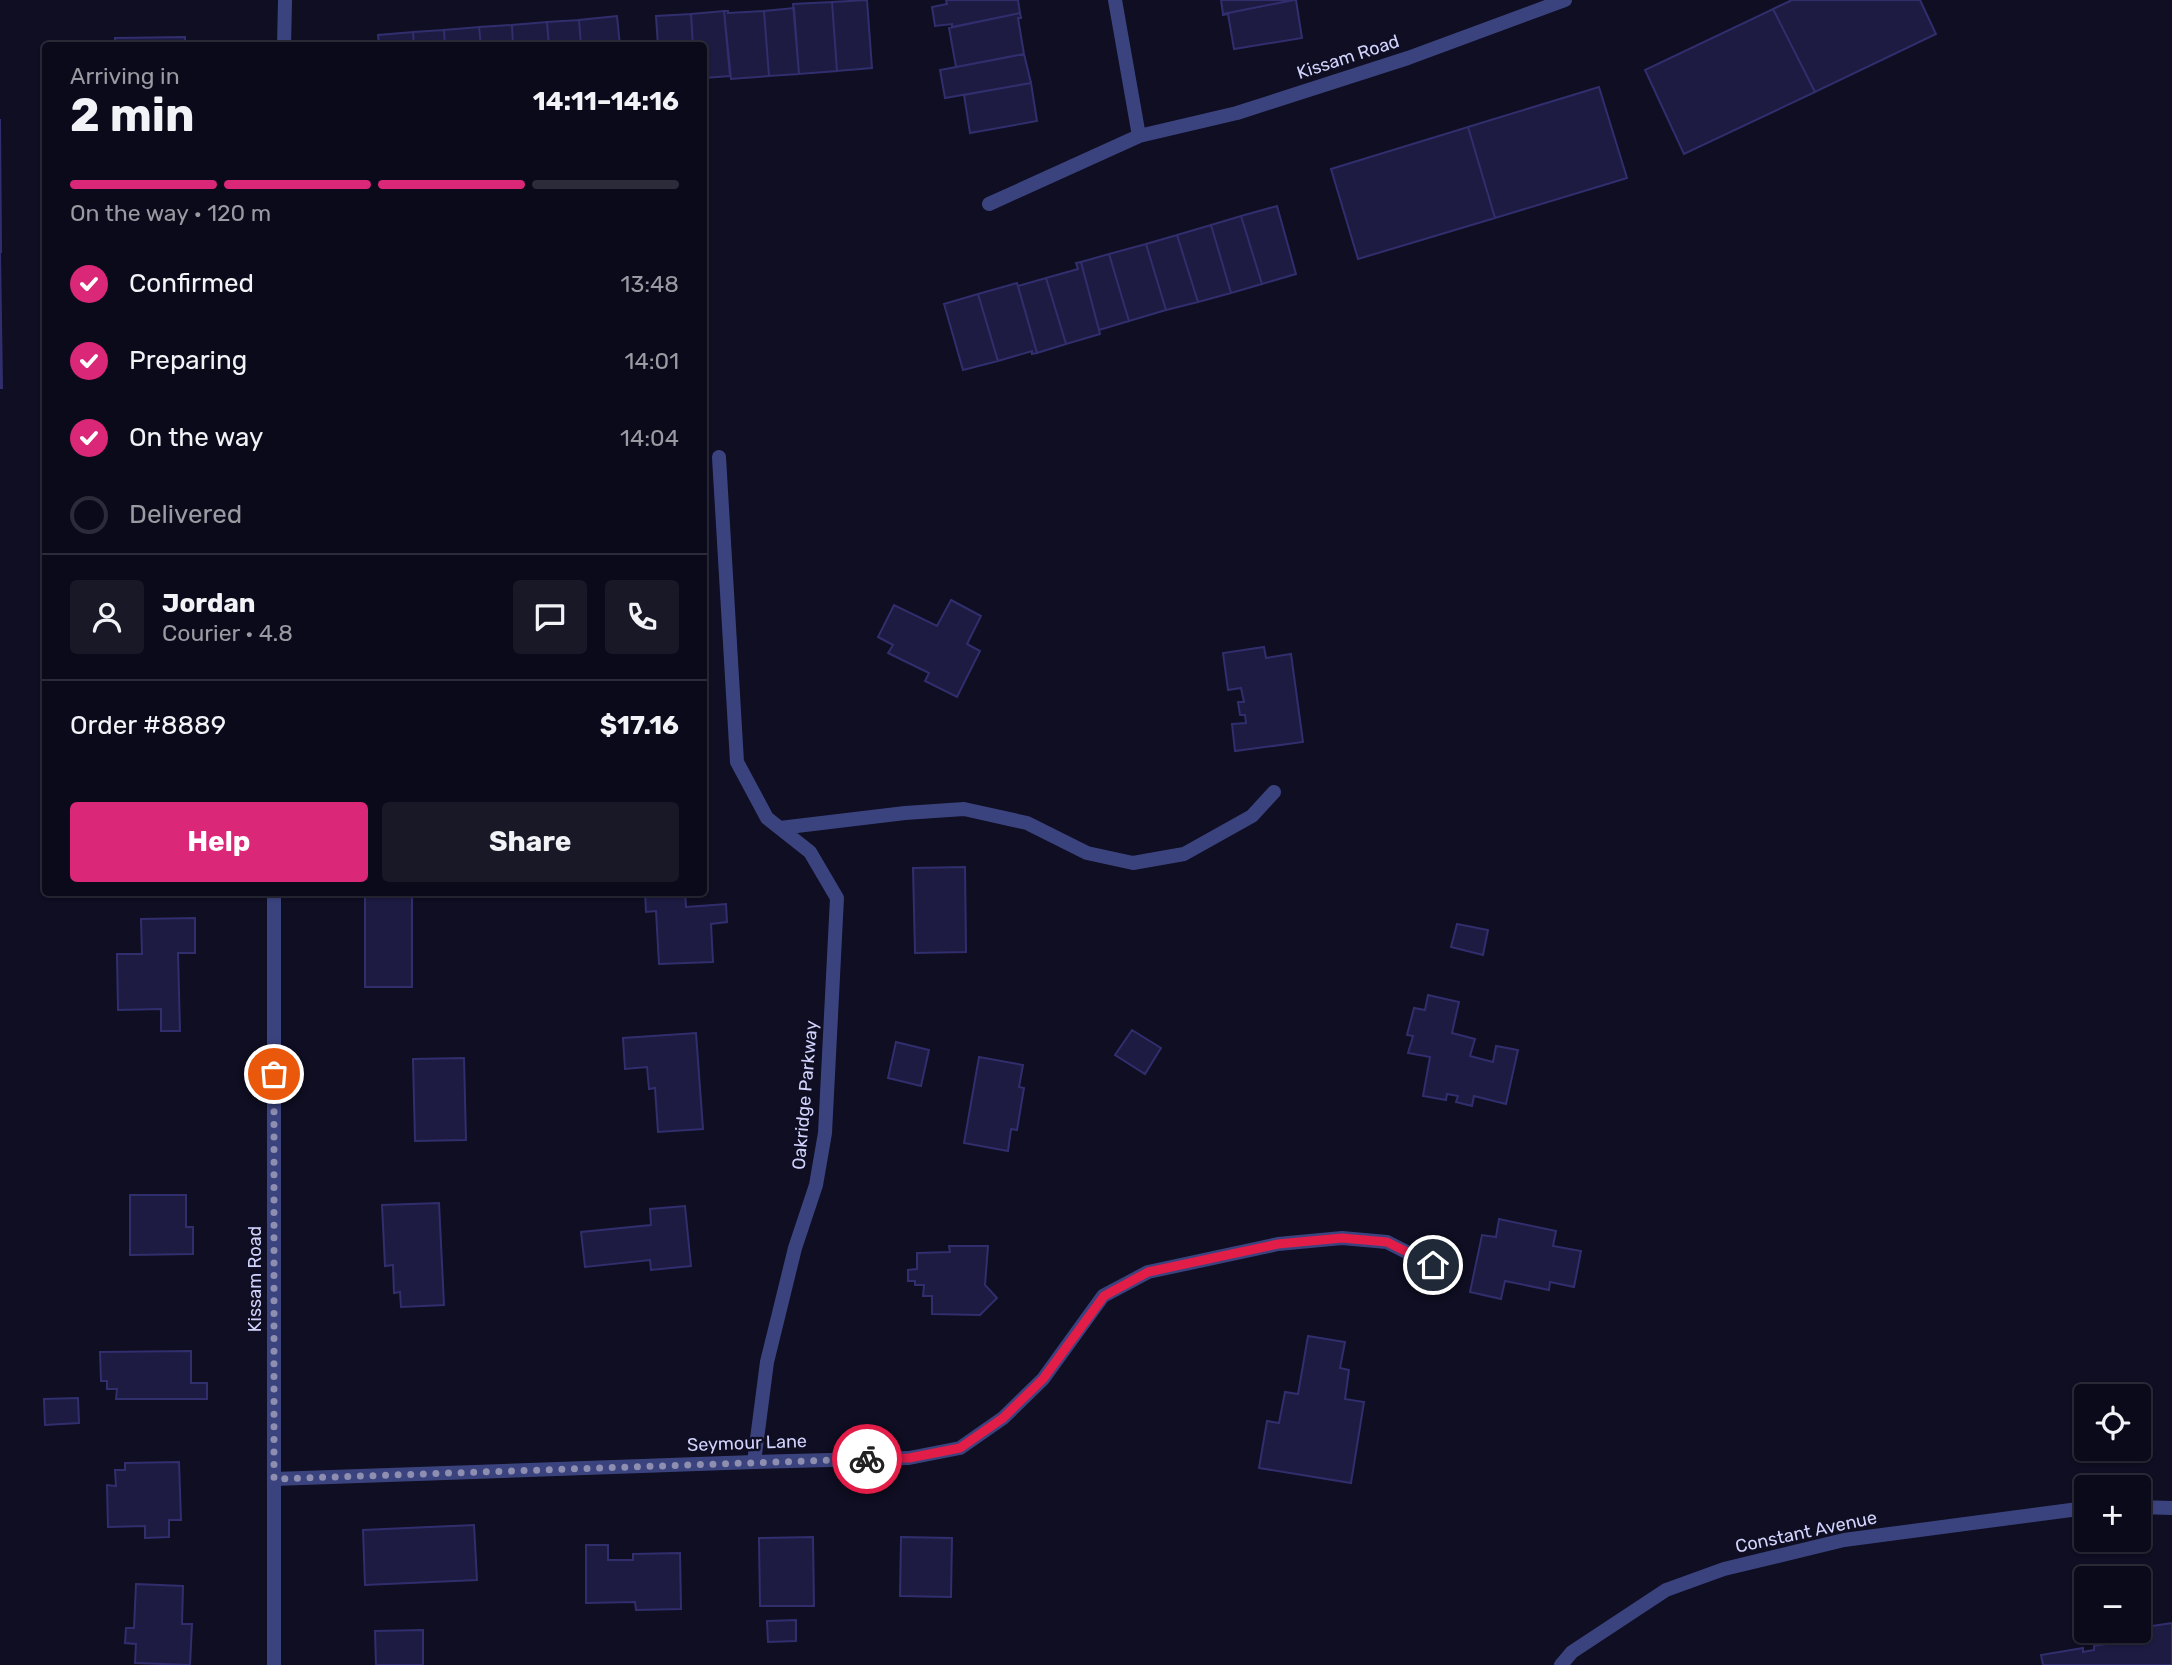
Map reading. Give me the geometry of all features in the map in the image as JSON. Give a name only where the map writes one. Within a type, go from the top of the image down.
[{"type":"street","points":[[284,42],[285,0]]},
{"type":"street","points":[[1115,0],[1139,136]]},
{"type":"street","name":"Kissam Road","points":[[989,204],[1139,136],[1237,113],[1408,58],[1565,0]]},
{"type":"street","name":"Oakridge Parkway","points":[[719,457],[737,762],[767,818],[810,852],[836,898],[825,1133],[816,1185],[795,1248],[767,1362],[754,1462]]},
{"type":"street","points":[[780,828],[964,809],[1027,823],[1087,853],[1133,863],[1184,854],[1252,816],[1274,792]]},
{"type":"street","name":"Kissam Road","points":[[274,896],[274,1665]]},
{"type":"street","name":"Seymour Lane","points":[[274,1479],[909,1458],[960,1448],[1003,1418],[1043,1379],[1104,1296],[1148,1272],[1278,1244],[1342,1238],[1387,1242],[1433,1265]]},
{"type":"street","points":[[2151,1507],[2172,1508]]},
{"type":"street","name":"Constant Avenue","points":[[1561,1665],[1572,1653],[1666,1590],[1724,1569],[1844,1540],[2074,1510]]},
{"type":"building","points":[[867,0],[872,68],[837,71],[832,2]]},
{"type":"building","points":[[946,0],[1018,0],[1020,13],[952,27],[952,24],[935,26],[932,7],[947,4]]},
{"type":"building","points":[[1221,0],[1294,0],[1223,14]]},
{"type":"building","points":[[1296,0],[1302,38],[1234,49],[1228,14],[1223,14]]},
{"type":"building","points":[[1792,0],[1920,0],[1936,34],[1815,92],[1773,9]]},
{"type":"building","points":[[832,2],[837,71],[799,74],[793,4]]},
{"type":"building","points":[[794,8],[799,74],[769,76],[764,11]]},
{"type":"building","points":[[1773,9],[1815,92],[1684,154],[1645,70]]},
{"type":"building","points":[[724,11],[764,11],[769,76],[731,79]]},
{"type":"building","points":[[724,11],[730,76],[707,78],[707,42],[693,42],[691,14]]},
{"type":"building","points":[[1020,13],[1021,18],[1018,18],[1024,54],[956,67],[949,28]]},
{"type":"building","points":[[691,14],[693,42],[658,42],[656,16]]},
{"type":"building","points":[[617,16],[620,42],[581,42],[579,20]]},
{"type":"building","points":[[579,20],[581,42],[549,42],[547,22]]},
{"type":"building","points":[[547,22],[549,42],[513,42],[512,25]]},
{"type":"building","points":[[512,25],[513,42],[481,42],[479,27]]},
{"type":"building","points":[[479,27],[481,42],[445,42],[444,30]]},
{"type":"building","points":[[444,30],[445,42],[414,42],[413,32]]},
{"type":"building","points":[[413,32],[414,42],[379,42],[378,35]]},
{"type":"building","points":[[185,37],[185,42],[115,42],[115,38]]},
{"type":"building","points":[[1024,54],[1031,83],[945,98],[940,70]]},
{"type":"building","points":[[1031,83],[1037,121],[970,133],[964,95]]},
{"type":"building","points":[[1599,87],[1627,178],[1495,218],[1468,127]]},
{"type":"building","points":[[0,119],[1,252],[0,252]]},
{"type":"building","points":[[1468,127],[1495,218],[1358,259],[1331,169]]},
{"type":"building","points":[[1277,206],[1296,274],[1262,284],[1241,216]]},
{"type":"building","points":[[1241,216],[1262,284],[1231,293],[1211,225]]},
{"type":"building","points":[[1211,225],[1231,293],[1198,302],[1177,235]]},
{"type":"building","points":[[1177,235],[1198,302],[1166,310],[1146,244]]},
{"type":"building","points":[[1146,244],[1166,310],[1129,321],[1109,254]]},
{"type":"building","points":[[0,252],[2,388],[0,388]]},
{"type":"building","points":[[1109,254],[1129,321],[1099,330],[1081,262]]},
{"type":"building","points":[[1081,262],[1100,334],[1066,344],[1046,278],[1078,269],[1076,263]]},
{"type":"building","points":[[1046,278],[1066,344],[1037,353],[1018,286]]},
{"type":"building","points":[[1017,283],[1037,353],[1032,354],[1032,351],[998,361],[978,294]]},
{"type":"building","points":[[978,294],[998,361],[963,370],[944,304]]},
{"type":"building","points":[[951,600],[981,616],[967,644],[980,651],[957,697],[925,681],[929,673],[888,653],[893,645],[878,637],[894,605],[937,626]]},
{"type":"building","points":[[1264,647],[1266,658],[1291,654],[1303,742],[1235,751],[1232,724],[1246,723],[1245,715],[1240,715],[1238,702],[1244,702],[1241,688],[1228,690],[1223,653]]},
{"type":"building","points":[[965,867],[966,952],[915,953],[913,868]]},
{"type":"building","points":[[365,896],[412,896],[412,987],[365,987]]},
{"type":"building","points":[[645,896],[685,896],[686,907],[726,904],[727,922],[711,924],[713,962],[659,964],[656,911],[646,912]]},
{"type":"building","points":[[195,918],[195,953],[178,953],[180,1031],[161,1031],[161,1009],[118,1010],[117,954],[142,954],[141,919]]},
{"type":"building","points":[[1457,924],[1488,930],[1483,955],[1451,947]]},
{"type":"building","points":[[1428,995],[1459,1002],[1452,1033],[1475,1039],[1470,1056],[1493,1062],[1496,1046],[1518,1050],[1506,1104],[1474,1096],[1472,1106],[1456,1102],[1458,1096],[1447,1094],[1446,1100],[1423,1096],[1430,1057],[1408,1053],[1413,1036],[1407,1035],[1414,1008],[1425,1010]]},
{"type":"building","points":[[1132,1030],[1161,1048],[1145,1074],[1115,1055]]},
{"type":"building","points":[[696,1033],[703,1129],[658,1132],[655,1088],[649,1089],[647,1067],[625,1069],[623,1038]]},
{"type":"building","points":[[896,1042],[929,1050],[921,1086],[888,1078]]},
{"type":"building","points":[[979,1057],[1023,1065],[1019,1087],[1024,1088],[1017,1130],[1011,1129],[1008,1151],[964,1143]]},
{"type":"building","points":[[464,1058],[466,1140],[415,1141],[413,1059]]},
{"type":"building","points":[[130,1195],[186,1195],[186,1227],[193,1227],[193,1254],[130,1255]]},
{"type":"building","points":[[439,1203],[444,1305],[401,1307],[400,1292],[394,1293],[393,1265],[385,1266],[382,1205]]},
{"type":"building","points":[[685,1206],[691,1266],[651,1270],[650,1260],[585,1267],[581,1232],[651,1225],[650,1209]]},
{"type":"building","points":[[1499,1219],[1556,1231],[1553,1246],[1581,1251],[1574,1287],[1550,1282],[1549,1290],[1505,1281],[1501,1299],[1470,1292],[1482,1235],[1496,1237]]},
{"type":"building","points":[[949,1246],[988,1246],[985,1285],[997,1298],[980,1315],[932,1314],[932,1296],[923,1296],[924,1285],[915,1285],[915,1281],[908,1281],[908,1270],[917,1269],[917,1253],[950,1252]]},
{"type":"building","points":[[1308,1336],[1345,1342],[1340,1368],[1349,1370],[1345,1399],[1364,1402],[1351,1483],[1259,1468],[1267,1421],[1279,1423],[1285,1392],[1298,1394]]},
{"type":"building","points":[[191,1351],[191,1383],[207,1383],[207,1399],[116,1399],[117,1389],[107,1389],[107,1381],[101,1381],[100,1352]]},
{"type":"building","points":[[78,1398],[79,1423],[45,1425],[44,1399]]},
{"type":"building","points":[[179,1462],[181,1520],[169,1520],[169,1537],[145,1538],[145,1526],[108,1527],[107,1485],[116,1486],[115,1470],[125,1470],[125,1463]]},
{"type":"building","points":[[474,1525],[477,1580],[365,1585],[363,1530]]},
{"type":"building","points":[[813,1537],[814,1606],[760,1606],[759,1538]]},
{"type":"building","points":[[901,1537],[952,1538],[951,1597],[900,1596]]},
{"type":"building","points":[[586,1545],[608,1545],[608,1560],[633,1560],[633,1554],[680,1553],[681,1609],[636,1610],[635,1602],[586,1603]]},
{"type":"building","points":[[136,1584],[183,1586],[182,1624],[192,1624],[190,1665],[135,1663],[136,1644],[125,1643],[126,1628],[134,1628]]},
{"type":"building","points":[[796,1620],[796,1641],[768,1642],[767,1621]]},
{"type":"building","points":[[2172,1623],[2172,1665],[2043,1665],[2041,1655],[2083,1648],[2083,1652],[2094,1650],[2094,1646],[2107,1643],[2151,1643],[2151,1626]]},
{"type":"building","points":[[423,1630],[423,1665],[376,1665],[375,1631]]},
{"type":"way so far","points":[[274,1074],[274,1479],[867,1459]]},
{"type":"route","points":[[867,1459],[909,1458],[960,1448],[1003,1418],[1043,1379],[1104,1296],[1148,1272],[1278,1244],[1342,1238],[1387,1242],[1433,1265]]}]
